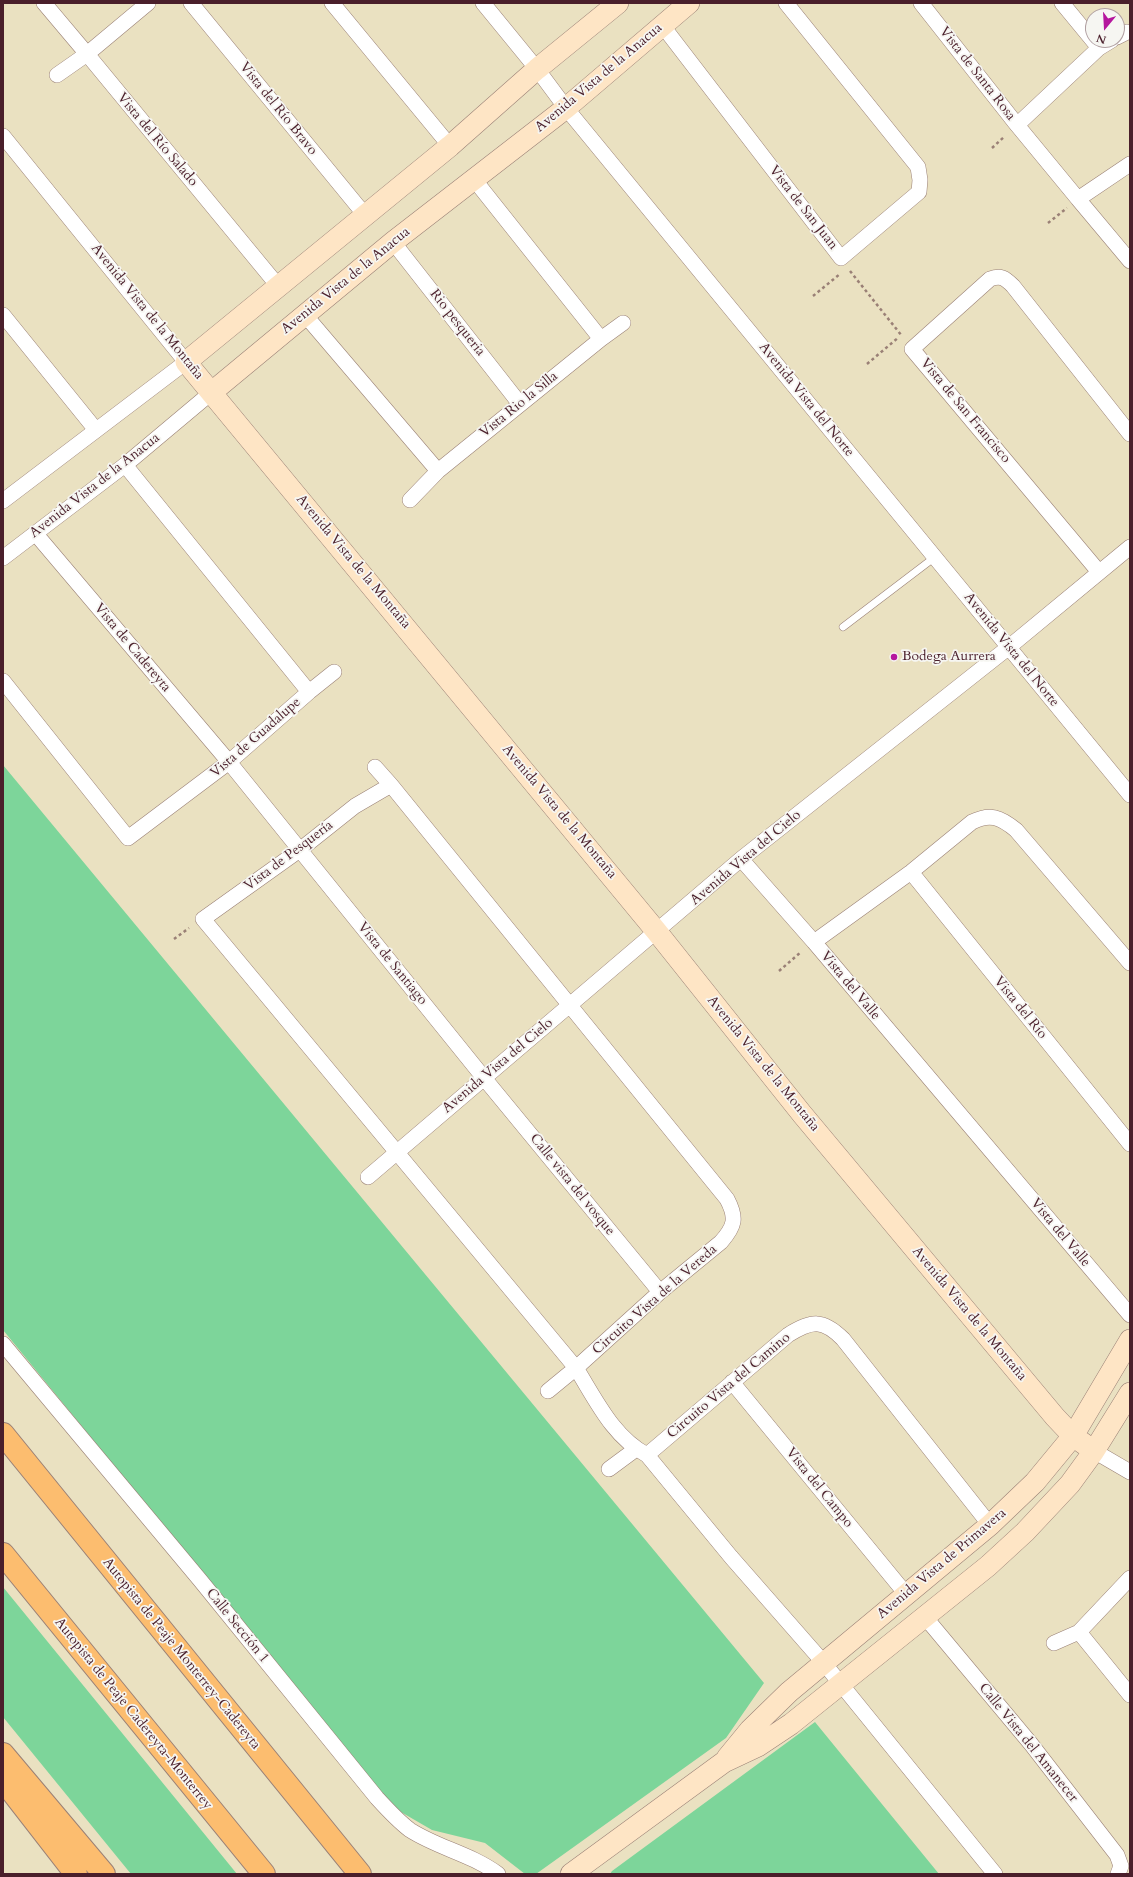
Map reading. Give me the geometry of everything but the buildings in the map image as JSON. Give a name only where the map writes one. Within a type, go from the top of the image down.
[{"type":"main road","name":"Autopista de Peaje Monterrey-Cadereyta","points":[[3,1434],[360,1874]]},
{"type":"main road","name":"Autopista de Peaje Cadereyta-Monterrey","points":[[3,1554],[264,1874]]},
{"type":"main road","points":[[3,1754],[104,1874]]},
{"type":"main road","points":[[3,1780],[76,1874]]},
{"type":"street","name":"Vista del Río Salado","points":[[44,3],[279,286]]},
{"type":"street","points":[[57,75],[87,54],[148,3]]},
{"type":"street","name":"Vista del Río Bravo","points":[[191,3],[365,215]]},
{"type":"street","points":[[332,3],[450,146]]},
{"type":"street","name":"Avenida Vista del Norte","points":[[483,3],[537,69],[566,108],[1130,795]]},
{"type":"street","points":[[4,497],[186,362],[450,146],[537,69],[618,3]]},
{"type":"street","name":"Avenida Vista de la Anacua","points":[[3,558],[125,465],[393,242],[473,178],[566,108],[689,3]]},
{"type":"street","name":"Vista de San Juan","points":[[662,25],[844,262],[918,192],[920,180],[918,167],[786,3]]},
{"type":"street","name":"Vista de Santa Rosa","points":[[921,3],[1017,124],[1099,48]]},
{"type":"street","points":[[1062,3],[1085,31]]},
{"type":"street","points":[[1017,124],[1130,261]]},
{"type":"street","name":"Avenida Vista de la Montaña","points":[[3,136],[186,362],[657,932],[802,1114],[1055,1417],[1073,1436],[1094,1451],[1130,1472]]},
{"type":"street","points":[[1078,199],[1130,164]]},
{"type":"street","points":[[473,178],[600,339]]},
{"type":"street","name":"Rio pesqueria","points":[[393,242],[520,404]]},
{"type":"street","name":"Vista de San Francisco","points":[[1099,572],[912,349],[990,279],[998,276],[1006,279],[1130,434]]},
{"type":"street","points":[[3,315],[96,430]]},
{"type":"street","points":[[305,315],[438,471]]},
{"type":"street","name":"Vista Rio la Silla","points":[[410,500],[438,471],[623,322]]},
{"type":"street","name":"Vista de Guadalupe","points":[[3,681],[128,838],[229,762],[309,692],[125,465]]},
{"type":"street","name":"Vista de Cadereyta","points":[[35,533],[229,762],[301,850]]},
{"type":"street","name":"Avenida Vista del Cielo","points":[[368,1176],[657,932],[741,859],[1009,647],[1130,547]]},
{"type":"street","points":[[309,692],[334,672]]},
{"type":"street","points":[[375,767],[568,1006]]},
{"type":"street","name":"Vista de Pesquería","points":[[391,785],[355,806],[301,850],[203,919],[396,1152]]},
{"type":"street","name":"Vista del Valle","points":[[1130,963],[1016,830],[1007,822],[995,817],[983,816],[972,822],[911,872],[814,942],[1130,1315]]},
{"type":"street","name":"Vista de Santiago","points":[[301,850],[484,1078]]},
{"type":"street","points":[[741,859],[814,942]]},
{"type":"street","name":"Vista del Río","points":[[911,872],[1130,1144]]},
{"type":"street","name":"Circuito Vista de la Vereda","points":[[548,1391],[576,1368],[660,1292],[726,1237],[730,1232],[734,1221],[733,1211],[727,1200],[568,1006]]},
{"type":"street","name":"Calle vista del vosque","points":[[484,1078],[660,1292]]},
{"type":"street","points":[[396,1152],[576,1368],[608,1420],[628,1443],[642,1452],[823,1662],[995,1874]]},
{"type":"street","name":"Circuito Vista del Camino","points":[[609,1469],[642,1452],[732,1382],[788,1335],[799,1328],[817,1323],[833,1329],[843,1339],[990,1525]]},
{"type":"street","name":"Avenida Vista de Primavera","points":[[724,1762],[765,1715],[823,1662],[990,1525],[1035,1482],[1073,1436],[1130,1340]]},
{"type":"street","name":"Calle Sección 1","points":[[3,1344],[200,1580],[377,1798],[409,1829],[428,1839],[473,1858],[498,1874]]},
{"type":"street","name":"Vista del Campo","points":[[732,1382],[906,1594]]},
{"type":"street","name":"Avenida Vista de Primavera","points":[[571,1874],[724,1762],[773,1736],[841,1685],[988,1566],[1025,1532],[1070,1484],[1094,1451],[1130,1393]]},
{"type":"street","points":[[1054,1643],[1079,1632],[1130,1578]]},
{"type":"street","name":"Calle Vista del Amanecer","points":[[925,1617],[1030,1744],[1117,1855],[1121,1866],[1118,1874]]},
{"type":"street","points":[[1079,1632],[1130,1695]]},
{"type":"lane","points":[[843,627],[935,557]]},
{"type":"path","points":[[1048,223],[1078,199]]},
{"type":"path","points":[[813,296],[844,262],[912,349]]},
{"type":"path","points":[[867,364],[901,336]]},
{"type":"path","points":[[779,971],[814,942]]},
{"type":"green space","points":[[3,765],[764,1683],[726,1738],[536,1874],[525,1874],[485,1843],[432,1830],[394,1808],[3,1330]]},
{"type":"green space","points":[[3,1587],[237,1874],[131,1874],[3,1717]]},
{"type":"green space","points":[[815,1722],[939,1874],[610,1874],[612,1871]]},
{"type":"place","name":"Bodega Aurrera","points":[[894,657]]}]
